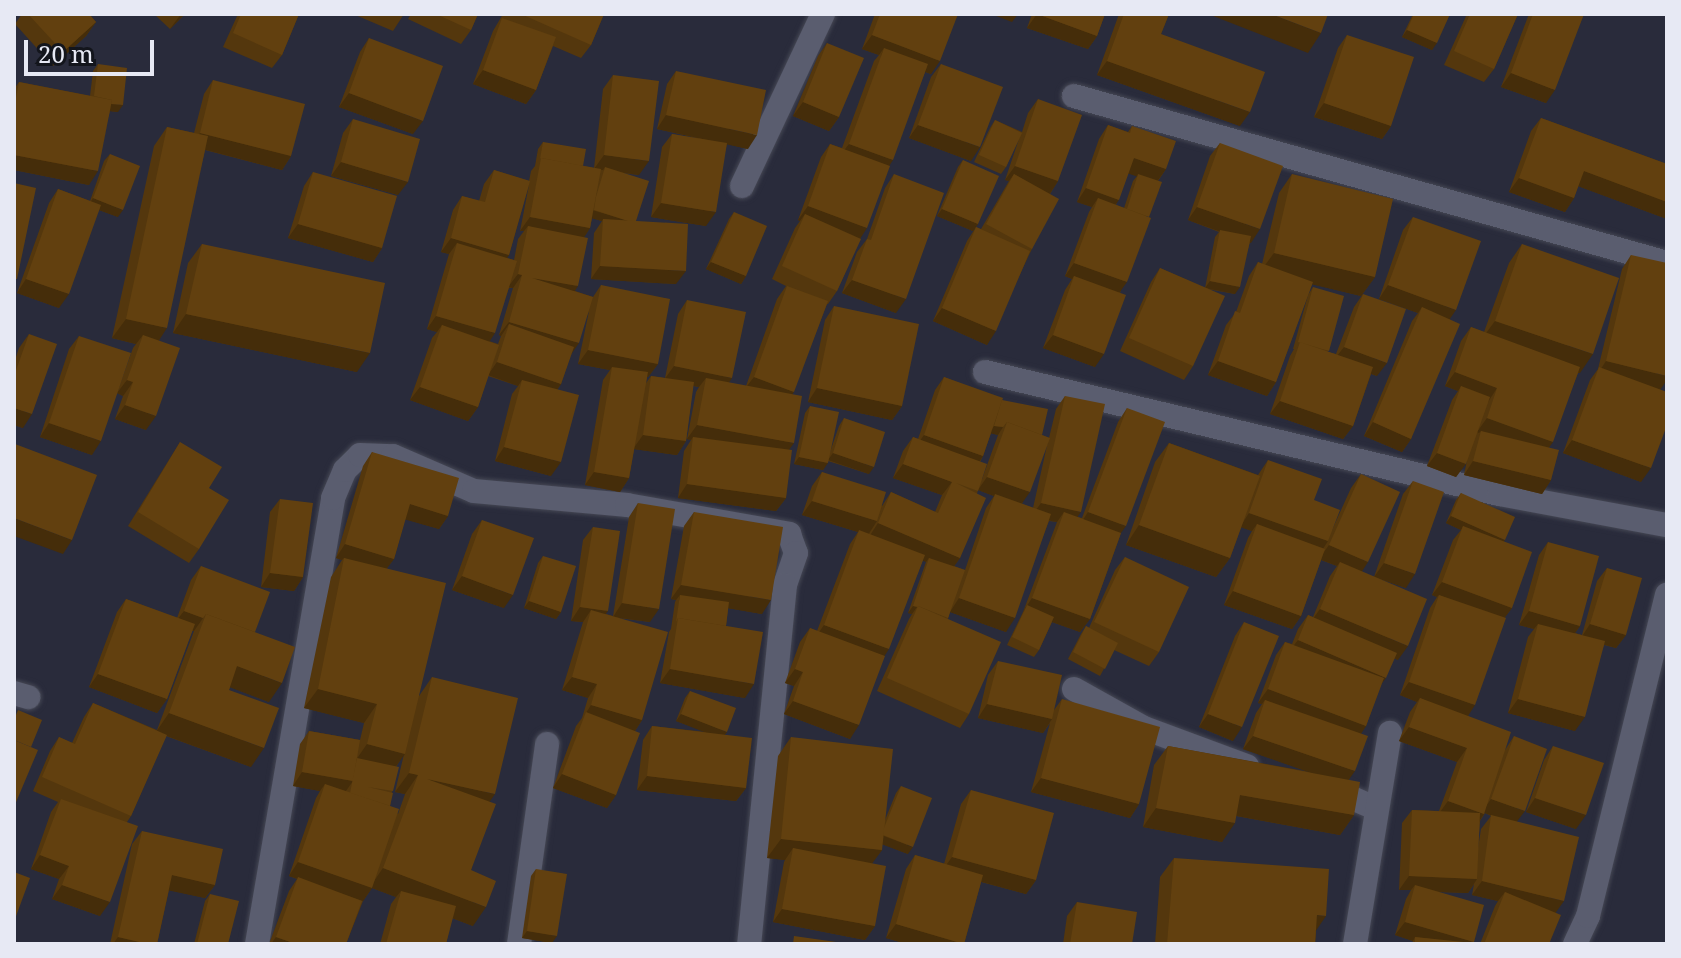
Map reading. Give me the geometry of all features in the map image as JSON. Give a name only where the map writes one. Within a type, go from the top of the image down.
[{"type":"street","points":[[742,186],[823,14]]},
{"type":"street","points":[[1074,96],[1667,263]]},
{"type":"street","points":[[985,372],[1499,494],[1667,525]]},
{"type":"street","points":[[257,944],[333,498],[345,470],[360,455],[393,456],[474,491],[627,505],[789,534],[796,553],[785,585],[749,944]]},
{"type":"street","points":[[1575,944],[1588,916],[1667,595]]},
{"type":"street","points":[[1074,689],[1144,728],[1274,773]]},
{"type":"street","points":[[1355,944],[1390,733]]},
{"type":"street","points":[[519,944],[547,744]]},
{"type":"street","points":[[1305,782],[1351,794],[1377,809]]},
{"type":"building","points":[[28,14],[89,14],[96,22],[63,52]]},
{"type":"building","points":[[241,14],[299,14],[282,55],[233,33]]},
{"type":"building","points":[[436,14],[478,14],[471,30]]},
{"type":"building","points":[[521,14],[604,14],[591,45]]},
{"type":"building","points":[[880,14],[958,14],[940,61],[872,35]]},
{"type":"building","points":[[1037,14],[1105,14],[1097,36]]},
{"type":"building","points":[[1124,14],[1169,14],[1161,34],[1265,72],[1250,112],[1107,61]]},
{"type":"building","points":[[1271,14],[1328,14],[1321,33]]},
{"type":"building","points":[[1414,14],[1450,14],[1437,43],[1407,30]]},
{"type":"building","points":[[1470,14],[1518,14],[1494,69],[1454,51]]},
{"type":"building","points":[[1533,14],[1584,14],[1555,90],[1511,73]]},
{"type":"building","points":[[502,18],[556,37],[536,90],[483,70]]},
{"type":"building","points":[[1347,35],[1414,57],[1391,126],[1324,103]]},
{"type":"building","points":[[369,38],[443,66],[423,121],[349,93]]},
{"type":"building","points":[[827,43],[864,58],[839,117],[803,102]]},
{"type":"building","points":[[884,48],[928,64],[893,160],[849,144]]},
{"type":"building","points":[[98,64],[127,68],[123,105],[111,104],[112,100],[94,96]]},
{"type":"building","points":[[941,64],[1003,87],[980,147],[918,125]]},
{"type":"building","points":[[676,71],[766,90],[757,135],[666,115]]},
{"type":"building","points":[[613,75],[659,81],[649,161],[604,155]]},
{"type":"building","points":[[213,80],[305,104],[291,156],[200,133]]},
{"type":"building","points":[[19,82],[112,100],[98,171],[14,155],[14,108]]},
{"type":"building","points":[[1038,99],[1082,115],[1058,181],[1015,166]]},
{"type":"building","points":[[1541,118],[1667,164],[1667,202],[1584,171],[1574,198],[1519,178]]},
{"type":"building","points":[[353,119],[420,139],[408,182],[341,162]]},
{"type":"building","points":[[995,120],[1022,133],[1006,167],[979,155]]},
{"type":"building","points":[[1108,125],[1130,133],[1132,126],[1176,141],[1166,169],[1134,158],[1119,200],[1086,188]]},
{"type":"building","points":[[167,127],[208,136],[167,328],[126,319]]},
{"type":"building","points":[[672,134],[727,143],[716,212],[661,203]]},
{"type":"building","points":[[543,142],[586,149],[583,166],[540,159]]},
{"type":"building","points":[[1220,143],[1283,166],[1260,229],[1197,207]]},
{"type":"building","points":[[830,144],[890,166],[867,228],[808,206]]},
{"type":"building","points":[[110,154],[140,166],[123,210],[93,198]]},
{"type":"building","points":[[541,158],[601,169],[590,228],[530,217]]},
{"type":"building","points":[[963,160],[999,176],[978,224],[942,209]]},
{"type":"building","points":[[605,167],[649,181],[636,221],[594,210]]},
{"type":"building","points":[[494,170],[530,181],[509,255],[451,238],[462,196],[485,202]]},
{"type":"building","points":[[313,172],[397,196],[382,248],[298,224]]},
{"type":"building","points":[[894,174],[944,193],[906,299],[852,280],[867,239],[871,240]]},
{"type":"building","points":[[1014,174],[1059,199],[1032,249],[986,224]]},
{"type":"building","points":[[1138,174],[1162,182],[1149,217],[1127,209]]},
{"type":"building","points":[[1292,174],[1393,199],[1375,277],[1274,253]]},
{"type":"building","points":[[14,183],[36,188],[17,279],[14,279]]},
{"type":"building","points":[[58,189],[101,205],[69,294],[26,279]]},
{"type":"building","points":[[1098,198],[1151,218],[1127,282],[1074,263]]},
{"type":"building","points":[[734,212],[767,226],[746,276],[711,262]]},
{"type":"building","points":[[805,214],[861,239],[837,291],[782,266]]},
{"type":"building","points":[[1413,217],[1481,241],[1456,310],[1388,285]]},
{"type":"building","points":[[603,219],[688,224],[686,271],[600,266]]},
{"type":"building","points":[[528,226],[588,238],[578,286],[532,278],[593,297],[579,343],[509,322],[522,275],[518,274]]},
{"type":"building","points":[[976,227],[1030,251],[996,331],[942,308]]},
{"type":"building","points":[[1220,230],[1251,236],[1240,287],[1210,281]]},
{"type":"building","points":[[457,243],[517,261],[495,333],[436,316]]},
{"type":"building","points":[[202,244],[385,283],[370,353],[186,314]]},
{"type":"building","points":[[1522,244],[1619,278],[1593,354],[1495,321]]},
{"type":"building","points":[[1631,255],[1667,263],[1667,376],[1606,361]]},
{"type":"building","points":[[1258,262],[1313,282],[1276,382],[1218,361],[1235,311],[1240,313]]},
{"type":"building","points":[[1160,268],[1225,296],[1193,366],[1129,338]]},
{"type":"building","points":[[1074,276],[1126,295],[1104,354],[1053,335]]},
{"type":"building","points":[[601,285],[670,299],[658,364],[588,350]]},
{"type":"building","points":[[787,286],[828,301],[794,392],[754,377]]},
{"type":"building","points":[[1313,287],[1344,296],[1329,351],[1298,342]]},
{"type":"building","points":[[1363,294],[1406,309],[1387,363],[1344,347]]},
{"type":"building","points":[[687,300],[746,312],[732,378],[674,366]]},
{"type":"building","points":[[834,306],[919,324],[902,406],[817,388]]},
{"type":"building","points":[[1422,307],[1460,324],[1411,439],[1373,422]]},
{"type":"building","points":[[509,324],[574,347],[561,384],[497,362]]},
{"type":"building","points":[[442,325],[499,345],[478,407],[420,387]]},
{"type":"building","points":[[1471,327],[1580,367],[1553,442],[1487,418],[1497,388],[1455,372]]},
{"type":"building","points":[[29,334],[57,344],[32,414],[14,408],[14,376]]},
{"type":"building","points":[[143,335],[180,348],[156,416],[125,405],[133,382],[127,380]]},
{"type":"building","points":[[79,336],[131,353],[101,441],[49,423]]},
{"type":"building","points":[[1300,342],[1373,367],[1353,426],[1280,401]]},
{"type":"building","points":[[612,367],[648,372],[629,478],[594,472]]},
{"type":"building","points":[[1599,367],[1667,392],[1667,425],[1651,468],[1572,440]]},
{"type":"building","points":[[651,376],[694,382],[686,441],[643,435]]},
{"type":"building","points":[[944,377],[1003,398],[983,456],[924,435]]},
{"type":"building","points":[[706,378],[802,396],[794,443],[697,425]]},
{"type":"building","points":[[522,380],[579,395],[561,462],[504,447]]},
{"type":"building","points":[[1461,386],[1490,397],[1466,464],[1437,453]]},
{"type":"building","points":[[1065,396],[1105,404],[1081,512],[1041,503]]},
{"type":"building","points":[[1002,400],[1048,409],[1042,435],[1007,422],[1003,427],[994,426]]},
{"type":"building","points":[[810,406],[839,412],[828,463],[799,457]]},
{"type":"building","points":[[1127,408],[1165,422],[1126,526],[1088,512]]},
{"type":"building","points":[[844,418],[885,432],[874,467],[833,453]]},
{"type":"building","points":[[1007,422],[1050,438],[1030,492],[987,477]]},
{"type":"building","points":[[1481,431],[1559,450],[1551,480],[1473,461]]},
{"type":"building","points":[[693,437],[792,450],[786,498],[687,484]]},
{"type":"building","points":[[913,437],[987,464],[978,491],[956,483],[986,498],[960,558],[878,523],[891,492],[938,513],[952,482],[903,464]]},
{"type":"building","points":[[180,442],[222,467],[209,488],[229,500],[199,549],[138,512]]},
{"type":"building","points":[[1169,443],[1260,476],[1230,558],[1139,525]]},
{"type":"building","points":[[15,444],[97,475],[72,540],[14,518]]},
{"type":"building","points":[[372,452],[459,478],[448,516],[410,504],[394,559],[345,544]]},
{"type":"building","points":[[1268,460],[1322,479],[1314,500],[1340,510],[1328,541],[1249,513]]},
{"type":"building","points":[[822,472],[886,492],[877,521],[812,501]]},
{"type":"building","points":[[1361,474],[1400,492],[1368,562],[1329,545]]},
{"type":"building","points":[[1413,481],[1444,492],[1415,574],[1384,563]]},
{"type":"building","points":[[1461,493],[1515,517],[1505,540],[1451,516]]},
{"type":"building","points":[[995,494],[1051,514],[1015,618],[959,598]]},
{"type":"building","points":[[280,499],[313,503],[303,577],[270,573]]},
{"type":"building","points":[[638,503],[675,509],[659,609],[622,603]]},
{"type":"building","points":[[694,512],[783,527],[771,600],[681,585]]},
{"type":"building","points":[[1064,512],[1121,533],[1090,619],[1032,598]]},
{"type":"building","points":[[482,520],[534,538],[513,595],[462,576]]},
{"type":"building","points":[[1257,524],[1325,549],[1301,616],[1233,591]]},
{"type":"building","points":[[1463,526],[1532,552],[1512,608],[1442,582]]},
{"type":"building","points":[[593,527],[620,531],[608,611],[580,607]]},
{"type":"building","points":[[859,530],[925,555],[889,649],[824,625]]},
{"type":"building","points":[[1548,542],[1599,556],[1580,626],[1529,611]]},
{"type":"building","points":[[543,556],[576,566],[561,612],[529,601]]},
{"type":"building","points":[[1125,557],[1189,587],[1159,652],[1094,622]]},
{"type":"building","points":[[344,558],[446,583],[405,754],[367,744],[377,704],[318,689]]},
{"type":"building","points":[[929,558],[965,570],[948,618],[913,606]]},
{"type":"building","points":[[1340,562],[1427,599],[1408,646],[1320,609]]},
{"type":"building","points":[[201,566],[270,592],[255,632],[206,614],[203,618],[184,611]]},
{"type":"building","points":[[1607,568],[1642,578],[1626,635],[1590,624]]},
{"type":"building","points":[[680,595],[729,602],[726,626],[678,618],[676,622]]},
{"type":"building","points":[[1439,595],[1506,618],[1475,705],[1409,682]]},
{"type":"building","points":[[126,599],[195,624],[167,699],[98,674]]},
{"type":"building","points":[[1027,605],[1054,617],[1039,650],[1012,637]]},
{"type":"building","points":[[918,606],[1001,642],[969,714],[887,678]]},
{"type":"building","points":[[591,610],[668,632],[642,720],[591,705],[597,684],[572,677]]},
{"type":"building","points":[[206,614],[295,647],[282,683],[237,666],[229,690],[279,708],[264,748],[169,713]]},
{"type":"building","points":[[1308,615],[1397,653],[1386,678],[1298,640]]},
{"type":"building","points":[[678,618],[763,632],[754,684],[670,669]]},
{"type":"building","points":[[1244,622],[1279,636],[1242,727],[1208,714]]},
{"type":"building","points":[[1538,624],[1605,641],[1585,717],[1518,699]]},
{"type":"building","points":[[1086,626],[1118,643],[1105,669],[1073,652]]},
{"type":"building","points":[[810,628],[885,656],[859,725],[793,701],[803,672],[795,669]]},
{"type":"building","points":[[1285,642],[1384,678],[1366,726],[1268,689]]},
{"type":"building","points":[[998,661],[1062,675],[1052,719],[987,704]]},
{"type":"building","points":[[432,677],[518,698],[495,794],[427,779],[496,804],[471,870],[496,881],[486,907],[383,868],[418,775],[409,773]]},
{"type":"building","points":[[690,691],[736,708],[727,732],[681,714]]},
{"type":"building","points":[[1420,698],[1511,732],[1484,814],[1448,801],[1467,748],[1409,727]]},
{"type":"building","points":[[1062,699],[1160,727],[1139,804],[1041,778]]},
{"type":"building","points":[[1265,700],[1368,736],[1355,771],[1253,736]]},
{"type":"building","points":[[93,703],[167,735],[131,816],[42,777],[59,737],[75,744]]},
{"type":"building","points":[[18,710],[42,720],[31,747],[14,740],[14,720]]},
{"type":"building","points":[[586,712],[640,733],[616,795],[562,774]]},
{"type":"building","points":[[652,726],[752,738],[746,788],[647,776]]},
{"type":"building","points":[[309,731],[360,740],[353,781],[302,772]]},
{"type":"building","points":[[1514,736],[1547,749],[1525,811],[1491,799]]},
{"type":"building","points":[[791,737],[893,749],[882,850],[781,839]]},
{"type":"building","points":[[14,740],[38,750],[14,807]]},
{"type":"building","points":[[1168,746],[1360,782],[1354,815],[1240,795],[1235,823],[1156,808]]},
{"type":"building","points":[[1553,746],[1604,763],[1586,815],[1535,798]]},
{"type":"building","points":[[357,758],[399,767],[393,791],[368,787],[393,793],[390,806],[350,793]]},
{"type":"building","points":[[325,784],[399,809],[372,888],[298,862]]},
{"type":"building","points":[[901,786],[932,798],[913,847],[883,835]]},
{"type":"building","points":[[971,790],[1054,813],[1036,880],[952,857]]},
{"type":"building","points":[[61,799],[138,826],[110,902],[62,885],[69,866],[40,855]]},
{"type":"building","points":[[1412,810],[1480,813],[1477,879],[1409,876]]},
{"type":"building","points":[[1491,815],[1579,837],[1564,901],[1482,881]]},
{"type":"building","points":[[142,831],[223,849],[215,885],[172,875],[157,944],[118,937]]},
{"type":"building","points":[[793,848],[886,866],[875,926],[782,909]]},
{"type":"building","points":[[915,855],[983,875],[964,944],[896,924]]},
{"type":"building","points":[[1174,858],[1329,869],[1326,916],[1317,915],[1315,944],[1167,944]]},
{"type":"building","points":[[536,869],[567,874],[557,936],[527,931]]},
{"type":"building","points":[[14,872],[30,878],[15,919],[14,919]]},
{"type":"building","points":[[298,877],[362,901],[346,944],[296,944],[276,937]]},
{"type":"building","points":[[1415,885],[1484,905],[1474,942],[1405,922]]},
{"type":"building","points":[[401,891],[456,906],[446,944],[386,944]]},
{"type":"building","points":[[1505,892],[1561,915],[1549,944],[1484,944]]},
{"type":"building","points":[[210,894],[239,901],[228,944],[197,944]]},
{"type":"building","points":[[1077,902],[1137,912],[1132,944],[1070,944]]},
{"type":"building","points":[[794,936],[850,944],[793,944]]},
{"type":"building","points":[[1415,937],[1473,943],[1473,944],[1415,944]]}]
